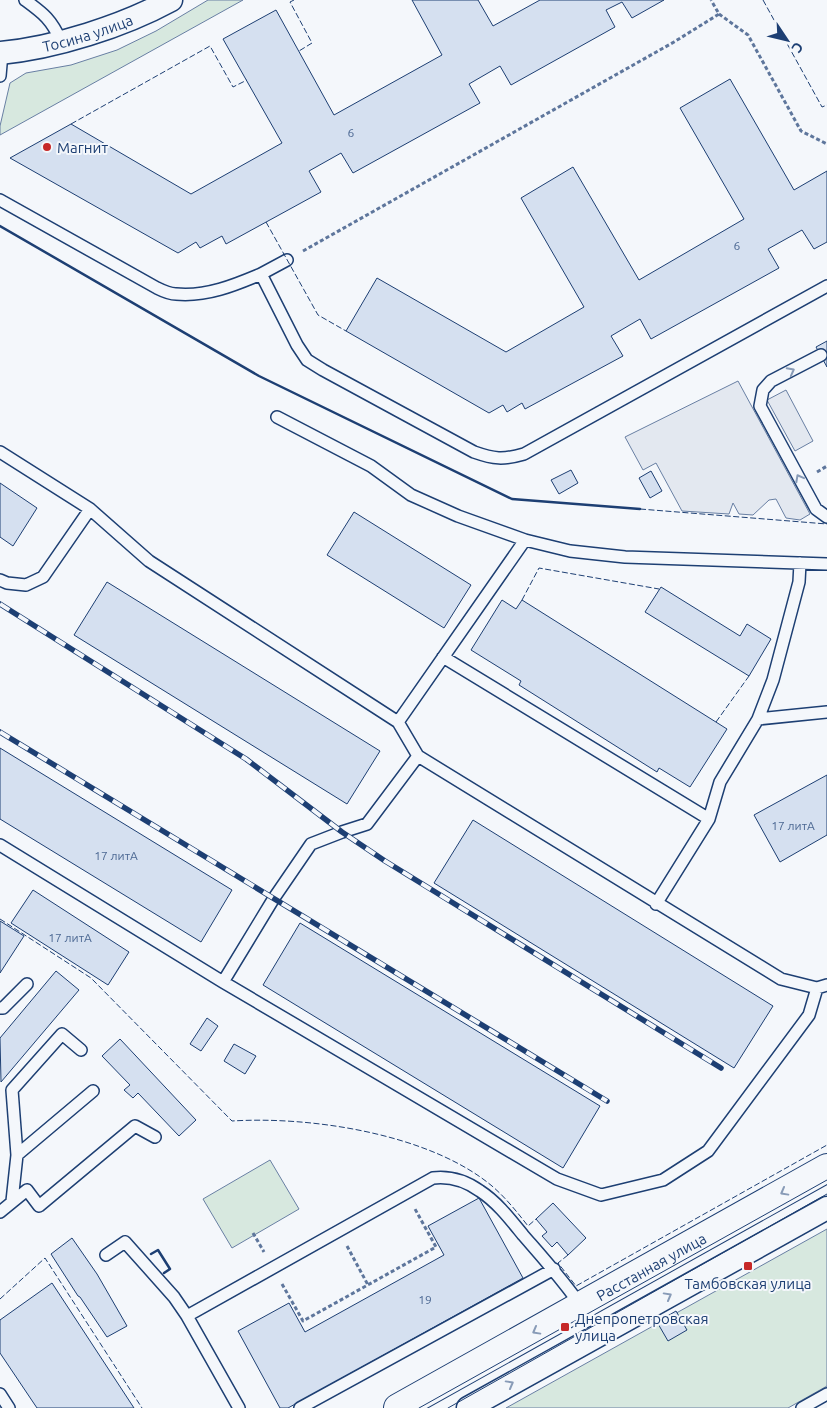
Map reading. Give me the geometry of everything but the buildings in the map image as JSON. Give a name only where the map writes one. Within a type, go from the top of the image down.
[{"type":"street","name":"Тосина улица","points":[[1,53],[39,47],[110,27],[151,11],[171,0]]},
{"type":"street","name":"Расстанная улица","points":[[407,1406],[827,1168]]},
{"type":"street","points":[[468,1408],[827,1208]]},
{"type":"lane","points":[[25,0],[54,25],[60,41]]},
{"type":"lane","points":[[0,76],[1,53]]},
{"type":"lane","points":[[0,200],[158,288],[175,294],[200,294],[230,286],[261,274],[287,260]]},
{"type":"lane","points":[[261,274],[296,345],[307,360],[474,452],[491,458],[508,459],[524,454],[827,286]]},
{"type":"lane","points":[[820,355],[771,381],[763,390],[760,406],[816,509],[827,517]]},
{"type":"lane","points":[[277,417],[371,466],[411,495],[458,516],[525,540],[570,551],[625,557],[827,564]]},
{"type":"lane","points":[[0,452],[90,509],[149,561],[398,722],[418,756],[656,904],[781,979],[822,987],[809,1015],[708,1151],[663,1180],[601,1195],[557,1179],[223,982],[0,845]]},
{"type":"lane","points":[[0,580],[7,583],[26,585],[43,577],[90,509]]},
{"type":"lane","points":[[398,722],[525,540]]},
{"type":"lane","points":[[656,904],[709,819],[720,782],[758,719],[773,680],[799,582],[800,563]]},
{"type":"lane","points":[[443,657],[709,819]]},
{"type":"lane","points":[[758,719],[827,712]]},
{"type":"lane","points":[[223,982],[274,898],[311,844],[367,824],[418,756]]},
{"type":"lane","points":[[0,1008],[3,1008],[26,984]]},
{"type":"lane","points":[[12,1201],[17,1155],[12,1090],[62,1034],[81,1050]]},
{"type":"lane","points":[[17,1155],[93,1091]]},
{"type":"lane","points":[[0,1212],[27,1190],[39,1206],[135,1126],[155,1137]]},
{"type":"lane","points":[[187,1316],[433,1178],[446,1177],[466,1183],[480,1190],[495,1202],[554,1269],[581,1306]]},
{"type":"lane","points":[[106,1256],[125,1242],[174,1298],[187,1316],[239,1408]]},
{"type":"lane","points":[[300,1408],[554,1269]]},
{"type":"lane","points":[[0,1394],[10,1408]]},
{"type":"lane","points":[[802,1408],[827,1394]]},
{"type":"path","points":[[711,0],[719,14],[748,35],[801,131],[827,144]]},
{"type":"path","points":[[287,260],[674,42],[719,14]]},
{"type":"path","points":[[273,1267],[303,1321],[368,1285],[436,1247],[406,1193]]},
{"type":"path","points":[[338,1231],[368,1285]]},
{"type":"shaded area","points":[[208,0],[243,0],[0,135],[0,126],[10,83],[26,73],[71,65],[117,50],[156,31]]},
{"type":"shaded area","points":[[738,381],[810,514],[800,520],[786,518],[776,499],[769,500],[753,515],[739,514],[733,503],[729,514],[682,511],[656,463],[643,470],[625,437]]},
{"type":"shaded area","points":[[786,390],[813,441],[795,451],[767,400]]},
{"type":"shaded area","points":[[270,1160],[299,1209],[232,1248],[203,1199]]},
{"type":"shaded area","points":[[827,1229],[827,1386],[788,1408],[506,1408]]},
{"type":"tram line","points":[[419,1408],[827,1180]]},
{"type":"tram line","points":[[448,1408],[827,1194]]},
{"type":"railway","points":[[0,604],[246,759],[342,832],[385,861],[721,1068]]},
{"type":"railway","points":[[0,732],[607,1101]]},
{"type":"fence","points":[[294,0],[290,2],[312,43],[299,51]]},
{"type":"fence","points":[[763,0],[822,107],[827,105]]},
{"type":"fence","points":[[71,124],[210,46],[233,87],[247,80]]},
{"type":"fence","points":[[266,222],[318,315],[346,331]]},
{"type":"fence","points":[[640,509],[827,524]]},
{"type":"fence","points":[[522,600],[539,568],[659,589]]},
{"type":"fence","points":[[716,722],[749,676]]},
{"type":"fence","points":[[0,919],[91,978],[232,1121],[263,1120],[333,1126],[403,1141],[436,1153],[466,1168],[492,1186],[528,1226],[536,1219]]},
{"type":"fence","points":[[568,1255],[558,1263],[576,1286],[827,1145]]},
{"type":"fence","points":[[0,1299],[45,1258],[142,1408]]},
{"type":"wall","points":[[0,226],[259,376],[512,499],[640,509]]},
{"type":"wall","points":[[151,1254],[158,1250],[170,1269],[164,1273]]},
{"type":"place","name":"Магнит","points":[[47,147]]},
{"type":"place","name":"Тамбовская улица","points":[[748,1266]]},
{"type":"place","name":"Днепропетровская улица","points":[[565,1327]]}]
